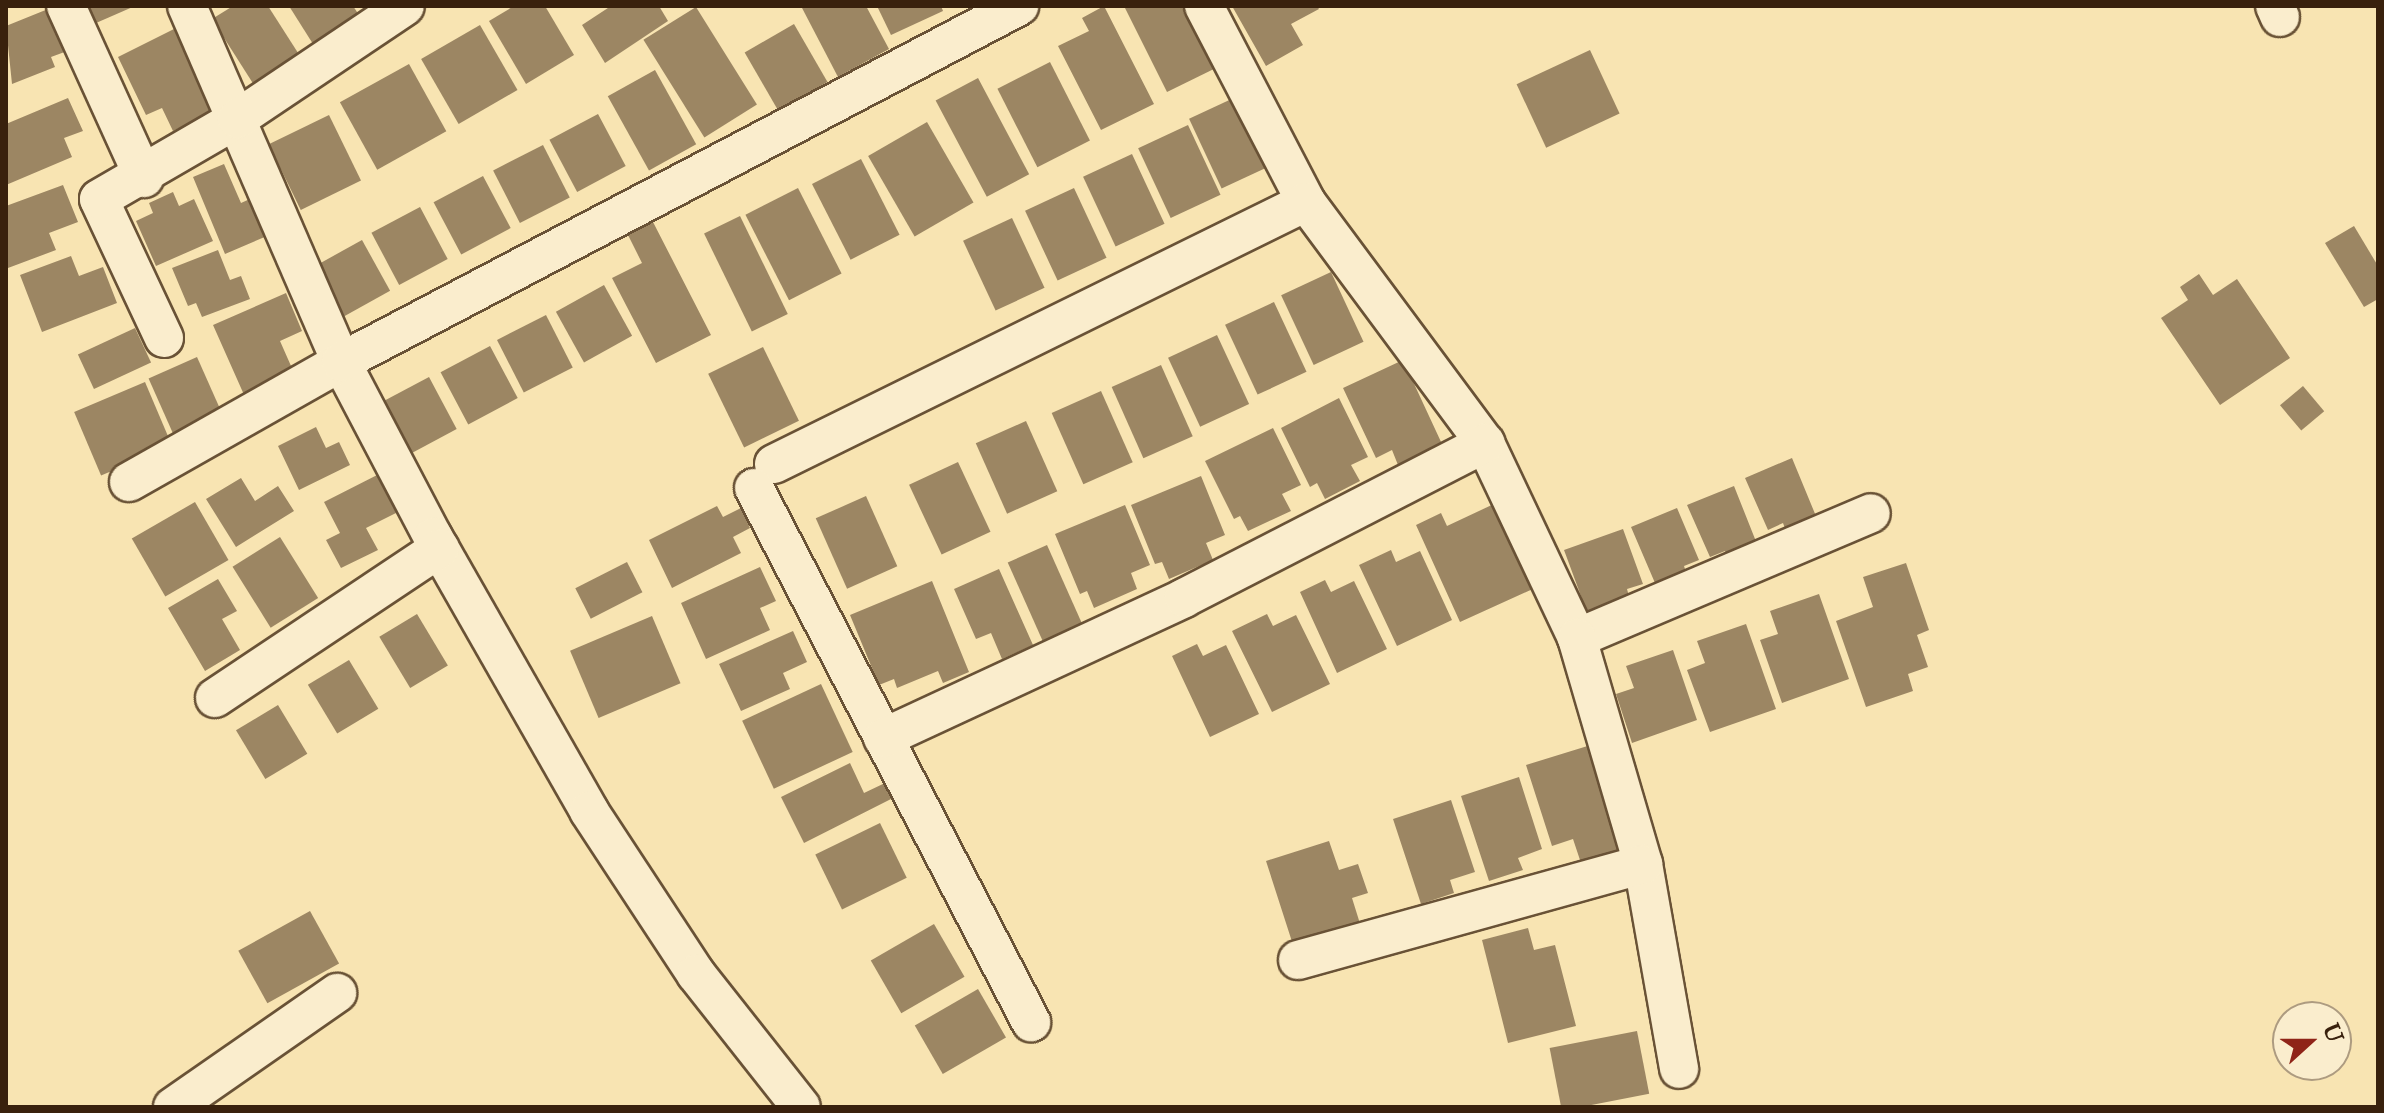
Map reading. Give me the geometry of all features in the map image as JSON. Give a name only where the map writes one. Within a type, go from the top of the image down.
[{"type":"street","points":[[66,6],[144,178]]},
{"type":"street","points":[[187,6],[341,362],[440,548],[589,811],[696,974],[801,1107]]},
{"type":"street","points":[[164,338],[99,199],[144,178],[405,6]]},
{"type":"street","points":[[129,482],[341,362],[1019,6]]},
{"type":"street","points":[[1204,6],[1306,202],[1485,443],[1577,638],[1643,864],[1679,1069]]},
{"type":"street","points":[[1031,1022],[883,738],[764,476],[1306,202]]},
{"type":"street","points":[[883,738],[1184,598],[1485,443]]},
{"type":"street","points":[[1577,638],[1871,513]]},
{"type":"street","points":[[215,698],[440,548]]},
{"type":"street","points":[[1298,960],[1643,864]]},
{"type":"street","points":[[173,1107],[337,993]]},
{"type":"building","points":[[89,6],[135,6],[96,23]]},
{"type":"building","points":[[233,6],[268,6],[300,56],[254,85],[212,19]]},
{"type":"building","points":[[289,6],[353,6],[359,15],[313,44]]},
{"type":"building","points":[[514,6],[545,6],[574,55],[526,84],[489,21]]},
{"type":"building","points":[[611,6],[659,6],[668,21],[605,63],[582,25]]},
{"type":"building","points":[[801,6],[866,6],[889,49],[838,77]]},
{"type":"building","points":[[877,6],[941,6],[943,11],[891,35]]},
{"type":"building","points":[[1104,6],[1154,104],[1101,130],[1058,46],[1089,31],[1082,18]]},
{"type":"building","points":[[1124,6],[1192,6],[1222,65],[1167,92]]},
{"type":"building","points":[[1232,6],[1317,6],[1319,9],[1291,24],[1303,45],[1266,66]]},
{"type":"building","points":[[53,7],[70,50],[51,57],[55,67],[12,84],[6,26]]},
{"type":"building","points":[[696,7],[757,105],[704,137],[643,40]]},
{"type":"building","points":[[794,24],[828,82],[778,111],[745,52]]},
{"type":"building","points":[[480,25],[518,90],[459,124],[421,59]]},
{"type":"building","points":[[176,28],[216,110],[173,131],[162,108],[146,115],[118,57]]},
{"type":"building","points":[[1590,50],[1620,113],[1546,148],[1517,84]]},
{"type":"building","points":[[1050,62],[1090,140],[1037,167],[997,89]]},
{"type":"building","points":[[409,64],[446,131],[377,170],[340,102]]},
{"type":"building","points":[[655,70],[696,144],[649,171],[608,96]]},
{"type":"building","points":[[978,78],[1029,174],[987,197],[936,101]]},
{"type":"building","points":[[1238,96],[1271,166],[1222,189],[1189,119]]},
{"type":"building","points":[[68,98],[83,131],[64,138],[72,157],[6,185],[6,124]]},
{"type":"building","points":[[598,114],[626,166],[577,192],[549,140]]},
{"type":"building","points":[[329,115],[361,181],[301,210],[269,144]]},
{"type":"building","points":[[927,122],[974,203],[915,237],[868,156]]},
{"type":"building","points":[[1188,125],[1221,195],[1171,218],[1138,148]]},
{"type":"building","points":[[543,145],[570,198],[520,223],[493,170]]},
{"type":"building","points":[[1132,154],[1165,224],[1116,247],[1083,177]]},
{"type":"building","points":[[861,159],[900,235],[851,260],[812,184]]},
{"type":"building","points":[[224,164],[241,203],[259,195],[274,233],[225,254],[193,177]]},
{"type":"building","points":[[483,176],[511,228],[461,254],[434,202]]},
{"type":"building","points":[[63,185],[78,222],[49,233],[56,250],[8,268],[6,206]]},
{"type":"building","points":[[798,188],[842,274],[789,300],[745,215]]},
{"type":"building","points":[[1074,188],[1107,258],[1058,281],[1025,211]]},
{"type":"building","points":[[173,192],[179,206],[194,199],[213,241],[156,266],[136,221],[153,213],[149,203]]},
{"type":"building","points":[[420,207],[448,259],[399,285],[371,233]]},
{"type":"building","points":[[740,216],[788,314],[752,332],[704,234]]},
{"type":"building","points":[[1012,218],[1045,288],[996,311],[963,241]]},
{"type":"building","points":[[653,222],[711,335],[656,363],[612,278],[642,263],[628,235]]},
{"type":"building","points":[[2354,226],[2378,266],[2378,299],[2364,307],[2325,243]]},
{"type":"building","points":[[362,240],[390,291],[342,317],[314,267]]},
{"type":"building","points":[[218,250],[230,280],[241,276],[250,299],[202,317],[196,303],[188,306],[172,268]]},
{"type":"building","points":[[71,256],[79,276],[103,267],[117,303],[42,332],[20,275]]},
{"type":"building","points":[[1331,272],[1364,342],[1314,365],[1281,295]]},
{"type":"building","points":[[2199,274],[2213,295],[2237,279],[2290,358],[2220,405],[2161,318],[2188,300],[2180,287]]},
{"type":"building","points":[[604,285],[632,336],[584,362],[556,312]]},
{"type":"building","points":[[286,293],[302,331],[280,341],[295,375],[245,397],[213,325]]},
{"type":"building","points":[[1274,302],[1307,372],[1258,395],[1225,325]]},
{"type":"building","points":[[546,315],[573,368],[524,393],[497,340]]},
{"type":"building","points":[[135,328],[151,362],[94,389],[78,355]]},
{"type":"building","points":[[1217,335],[1249,404],[1200,427],[1168,358]]},
{"type":"building","points":[[490,346],[518,398],[468,424],[441,372]]},
{"type":"building","points":[[763,347],[799,421],[744,447],[708,374]]},
{"type":"building","points":[[197,357],[222,414],[174,435],[149,379]]},
{"type":"building","points":[[1403,360],[1442,444],[1398,465],[1392,450],[1376,458],[1343,388]]},
{"type":"building","points":[[1161,365],[1193,436],[1143,458],[1112,387]]},
{"type":"building","points":[[429,377],[457,429],[407,455],[380,403]]},
{"type":"building","points":[[145,382],[172,446],[101,476],[74,412]]},
{"type":"building","points":[[2303,386],[2324,411],[2301,431],[2280,405]]},
{"type":"building","points":[[1101,391],[1133,462],[1083,484],[1052,413]]},
{"type":"building","points":[[1339,398],[1368,457],[1351,465],[1360,481],[1325,499],[1317,483],[1310,487],[1281,428]]},
{"type":"building","points":[[1026,421],[1057,491],[1007,514],[976,443]]},
{"type":"building","points":[[316,427],[326,448],[339,442],[350,465],[299,490],[278,446]]},
{"type":"building","points":[[1273,428],[1301,485],[1282,494],[1291,511],[1248,531],[1240,516],[1234,519],[1205,461]]},
{"type":"building","points":[[1792,458],[1818,521],[1787,534],[1783,523],[1768,530],[1745,478]]},
{"type":"building","points":[[958,462],[991,532],[942,555],[909,485]]},
{"type":"building","points":[[387,470],[406,508],[366,528],[378,550],[341,568],[326,540],[340,533],[324,502]]},
{"type":"building","points":[[1201,476],[1225,535],[1206,543],[1213,560],[1169,579],[1162,562],[1155,564],[1131,505]]},
{"type":"building","points":[[241,478],[255,501],[278,486],[294,511],[236,547],[206,499]]},
{"type":"building","points":[[1734,486],[1759,549],[1729,562],[1725,551],[1710,557],[1687,505]]},
{"type":"building","points":[[866,496],[897,566],[847,589],[816,518]]},
{"type":"building","points":[[195,502],[228,560],[165,597],[132,538]]},
{"type":"building","points":[[1496,503],[1535,588],[1460,622],[1416,525],[1441,513],[1447,526]]},
{"type":"building","points":[[1125,505],[1150,565],[1131,573],[1137,589],[1094,608],[1087,591],[1080,594],[1055,534]]},
{"type":"building","points":[[717,506],[723,517],[741,508],[750,528],[733,537],[741,553],[672,588],[649,540]]},
{"type":"building","points":[[1677,508],[1699,560],[1684,566],[1688,578],[1658,590],[1631,527]]},
{"type":"building","points":[[1623,529],[1643,584],[1627,589],[1630,600],[1588,615],[1564,550]]},
{"type":"building","points":[[280,537],[318,598],[271,628],[233,567]]},
{"type":"building","points":[[1047,545],[1082,624],[1043,641],[1008,562]]},
{"type":"building","points":[[1391,550],[1396,562],[1420,551],[1452,620],[1397,646],[1359,565]]},
{"type":"building","points":[[627,562],[642,592],[591,619],[575,588]]},
{"type":"building","points":[[1906,563],[1929,630],[1917,635],[1928,667],[1908,674],[1913,691],[1866,707],[1836,621],[1873,607],[1863,577]]},
{"type":"building","points":[[760,567],[776,601],[760,608],[770,630],[706,659],[681,603]]},
{"type":"building","points":[[999,569],[1033,645],[1002,659],[991,633],[976,639],[954,589]]},
{"type":"building","points":[[218,579],[237,611],[222,619],[240,650],[205,671],[168,608]]},
{"type":"building","points":[[1325,580],[1331,592],[1354,581],[1387,649],[1337,673],[1300,592]]},
{"type":"building","points":[[932,581],[969,672],[943,683],[938,671],[897,688],[894,679],[879,685],[850,615]]},
{"type":"building","points":[[1819,594],[1849,679],[1782,703],[1760,640],[1778,634],[1770,611]]},
{"type":"building","points":[[417,614],[448,665],[410,688],[379,637]]},
{"type":"building","points":[[1267,614],[1273,626],[1296,615],[1330,684],[1272,712],[1232,631]]},
{"type":"building","points":[[652,616],[681,683],[599,718],[570,651]]},
{"type":"building","points":[[1746,624],[1776,709],[1710,732],[1687,670],[1705,663],[1697,641]]},
{"type":"building","points":[[793,631],[807,662],[783,673],[790,689],[741,711],[719,664]]},
{"type":"building","points":[[1197,644],[1203,656],[1226,645],[1259,714],[1210,737],[1172,656]]},
{"type":"building","points":[[1673,650],[1697,720],[1632,743],[1616,694],[1634,688],[1626,666]]},
{"type":"building","points":[[349,660],[378,709],[337,734],[308,685]]},
{"type":"building","points":[[821,684],[853,752],[774,789],[742,721]]},
{"type":"building","points":[[278,705],[307,754],[265,779],[236,730]]},
{"type":"building","points":[[1594,744],[1628,852],[1582,866],[1573,839],[1552,846],[1526,765]]},
{"type":"building","points":[[850,763],[864,793],[885,783],[893,798],[804,843],[781,797]]},
{"type":"building","points":[[1519,777],[1542,849],[1518,858],[1523,870],[1489,881],[1461,796]]},
{"type":"building","points":[[1451,800],[1475,872],[1450,880],[1454,893],[1421,904],[1393,819]]},
{"type":"building","points":[[880,823],[907,878],[842,909],[815,855]]},
{"type":"building","points":[[1329,841],[1339,870],[1358,864],[1368,893],[1352,898],[1362,930],[1295,951],[1266,861]]},
{"type":"building","points":[[310,911],[339,963],[267,1003],[238,951]]},
{"type":"building","points":[[934,924],[964,977],[901,1013],[871,960]]},
{"type":"building","points":[[1528,928],[1534,950],[1555,945],[1576,1026],[1508,1043],[1482,940]]},
{"type":"building","points":[[978,989],[1006,1037],[943,1074],[915,1026]]},
{"type":"building","points":[[1637,1031],[1649,1094],[1581,1107],[1561,1107],[1550,1048]]}]
